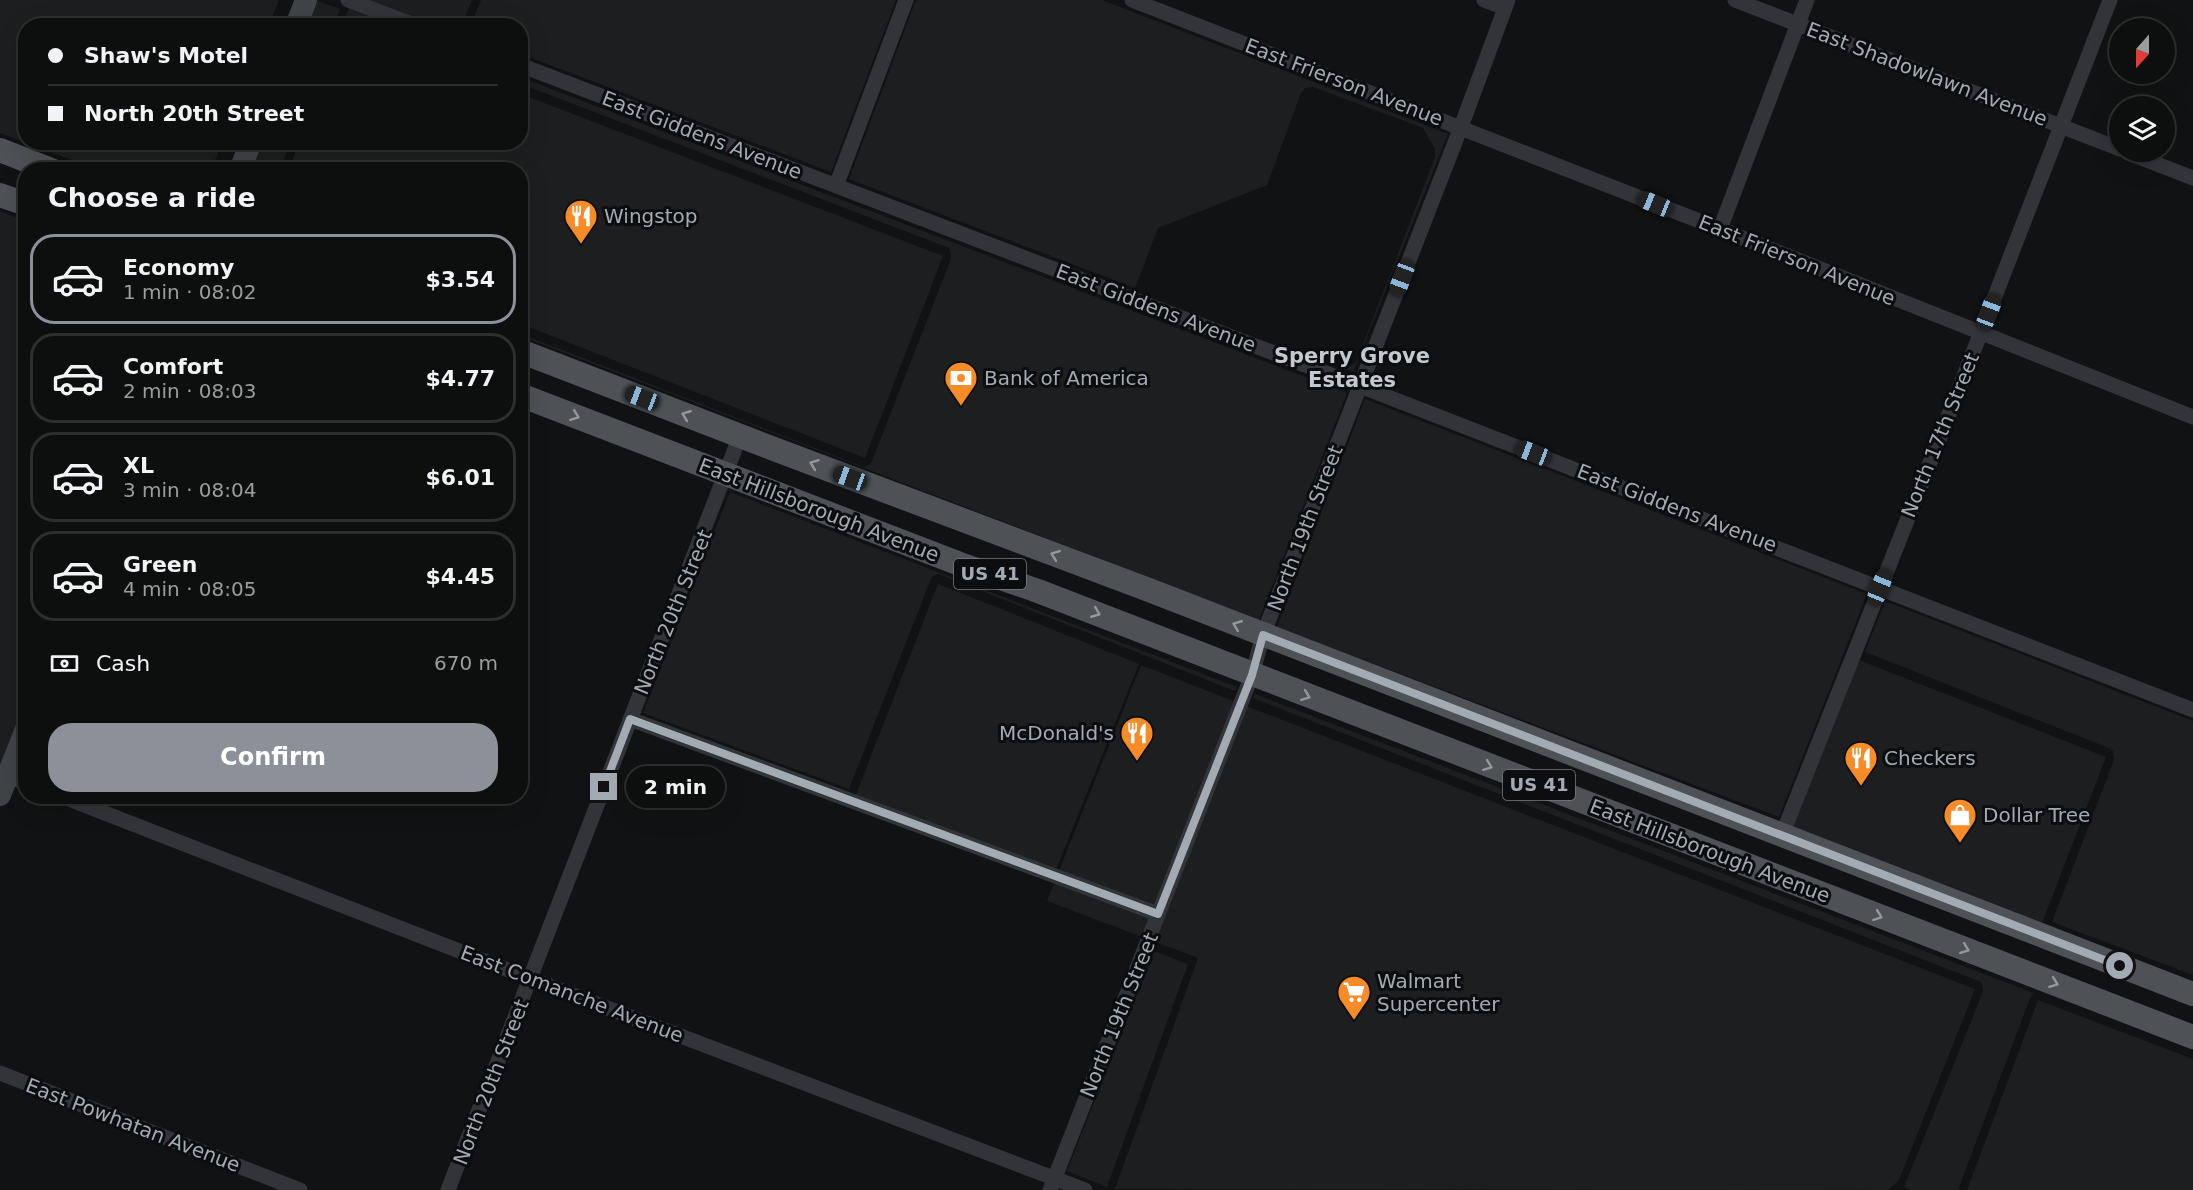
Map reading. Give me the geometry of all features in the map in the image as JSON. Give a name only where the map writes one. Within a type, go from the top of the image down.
[{"type":"main road","points":[[299,18],[306,0]]},
{"type":"main road","points":[[0,150],[31,162]]},
{"type":"main road","points":[[0,195],[18,201]]},
{"type":"main road","name":"East Hillsborough Avenue","points":[[528,354],[2193,994]]},
{"type":"main road","name":"East Hillsborough Avenue","points":[[528,398],[960,564],[1038,591],[2193,1037]]},
{"type":"main road","points":[[11,784],[18,758]]},
{"type":"street","points":[[348,0],[396,18]]},
{"type":"street","points":[[836,186],[906,0]]},
{"type":"street","name":"East Frierson Avenue","points":[[1132,0],[1720,229],[2193,417]]},
{"type":"street","points":[[1484,0],[1506,4]]},
{"type":"street","name":"East Shadowlawn Avenue","points":[[1735,0],[2109,145]]},
{"type":"street","points":[[1720,229],[1807,0]]},
{"type":"street","name":"North 17th Street","points":[[1782,836],[2110,0]]},
{"type":"street","name":"North 19th Street","points":[[1052,1184],[1252,675],[1263,635],[1461,128],[1506,4]]},
{"type":"street","name":"East Giddens Avenue","points":[[528,68],[1360,386],[2193,710]]},
{"type":"street","points":[[2152,162],[2193,178]]},
{"type":"street","name":"North 20th Street","points":[[448,1190],[741,436]]},
{"type":"street","points":[[630,719],[1158,914]]},
{"type":"street","name":"East Comanche Avenue","points":[[82,804],[1052,1184],[1085,1190]]},
{"type":"street","name":"East Powhatan Avenue","points":[[0,1073],[300,1190]]},
{"type":"shaded area","points":[[0,0],[279,0],[272,18],[18,18],[18,140],[0,133]]},
{"type":"shaded area","points":[[316,0],[340,9],[337,18],[309,18]]},
{"type":"shaded area","points":[[352,0],[472,0],[465,18],[345,18]]},
{"type":"shaded area","points":[[481,0],[896,0],[831,172],[528,57],[528,18],[474,18]]},
{"type":"shaded area","points":[[916,0],[1102,0],[1448,134],[1355,372],[1345,368],[1357,360],[1435,157],[1435,149],[1423,128],[1313,87],[1305,88],[1301,93],[1267,185],[1158,228],[1135,288],[849,179]]},
{"type":"shaded area","points":[[528,80],[1347,393],[1259,620],[528,339],[528,337],[864,467],[872,461],[951,259],[949,248],[528,87]]},
{"type":"shaded area","points":[[528,97],[943,256],[865,458],[528,327],[528,162],[292,162],[296,150],[528,150]]},
{"type":"shaded area","points":[[45,150],[219,150],[214,162],[77,162]]},
{"type":"shaded area","points":[[258,150],[287,150],[283,162],[254,162]]},
{"type":"shaded area","points":[[0,211],[18,218],[18,721],[0,768]]},
{"type":"shaded area","points":[[1365,399],[1867,594],[1779,817],[1277,627]]},
{"type":"shaded area","points":[[730,492],[1237,687],[1235,691],[939,574],[933,576],[930,581],[849,789],[643,713]]},
{"type":"shaded area","points":[[938,584],[1139,664],[1055,872],[855,797]]},
{"type":"shaded area","points":[[1885,601],[2193,721],[2193,975],[2052,922],[2114,760],[2113,751],[1865,652]]},
{"type":"shaded area","points":[[1859,660],[2106,757],[2042,923],[1792,827]]},
{"type":"shaded area","points":[[1141,665],[1975,989],[1899,1180],[1888,1190],[1115,1189],[1198,958],[1047,901]]},
{"type":"shaded area","points":[[1255,694],[2034,993],[2030,998],[1958,1190],[1911,1190],[1904,1187],[1983,992],[1981,982],[1253,698]]},
{"type":"shaded area","points":[[1154,951],[1188,964],[1107,1187],[1067,1171]]},
{"type":"shaded area","points":[[2038,1000],[2193,1059],[2193,1190],[1967,1190]]},
{"type":"place","name":"Wingstop","points":[[581,245]]},
{"type":"place","name":"Bank of America","points":[[961,407]]},
{"type":"place","name":"McDonald's","points":[[1137,762]]},
{"type":"place","name":"Checkers","points":[[1861,787]]},
{"type":"place","name":"Dollar Tree","points":[[1960,844]]},
{"type":"place","name":"Walmart Supercenter","points":[[1354,1021]]},
{"type":"district","name":"Sperry Grove Estates","points":[[1352,368]]},
{"type":"route","points":[[604,787],[630,719],[1158,914],[1252,675],[1263,635],[2120,966]]}]
